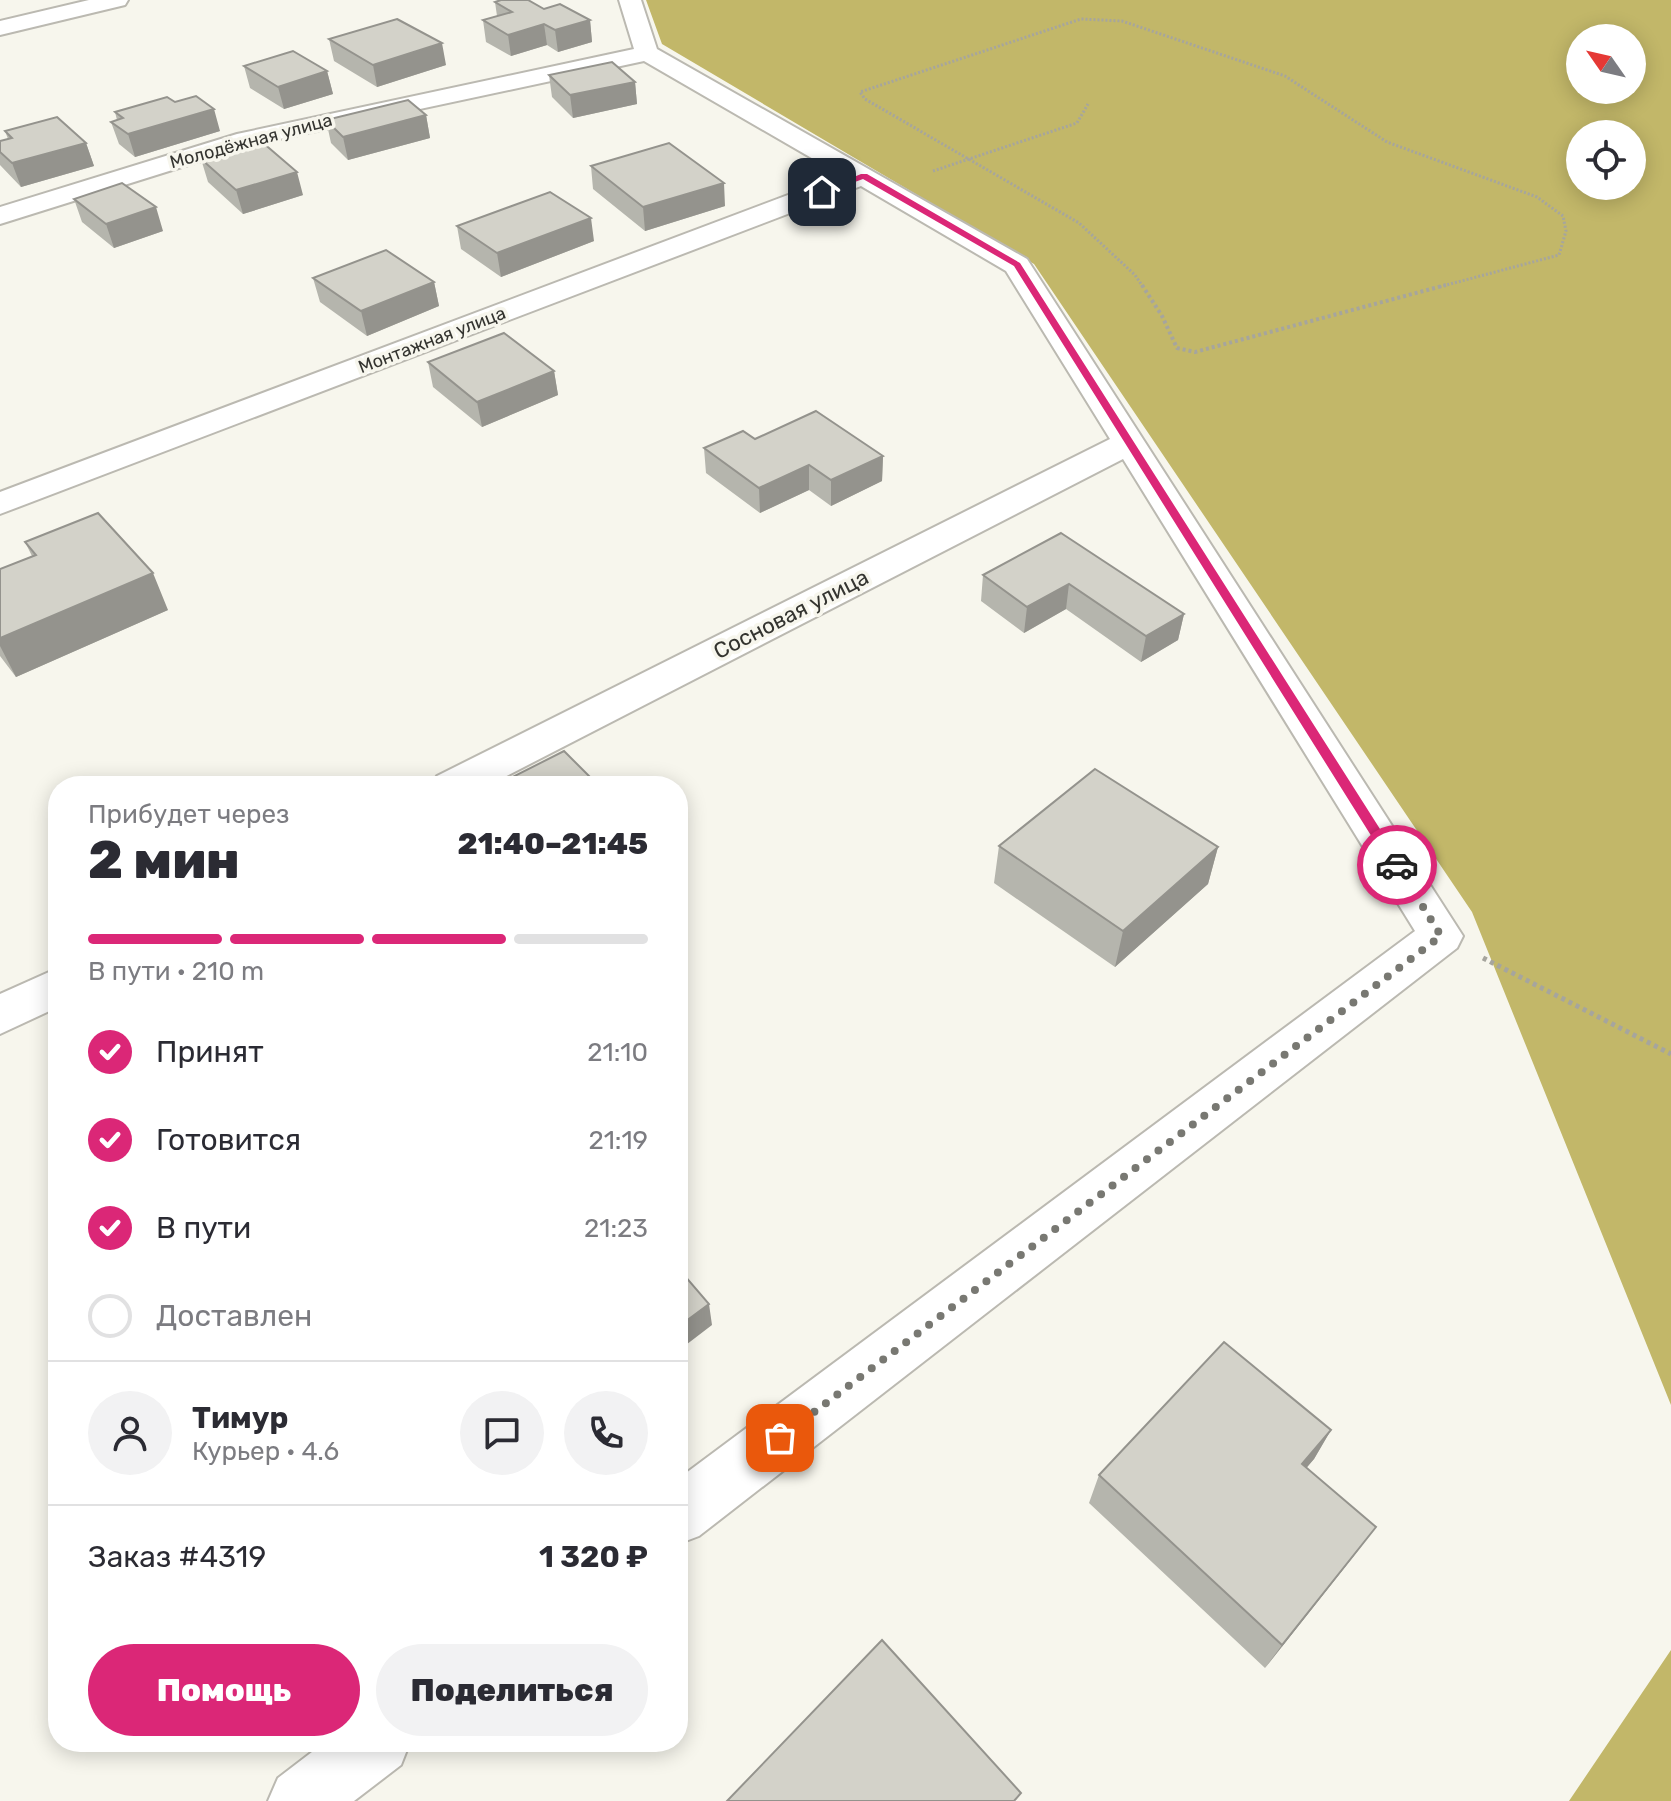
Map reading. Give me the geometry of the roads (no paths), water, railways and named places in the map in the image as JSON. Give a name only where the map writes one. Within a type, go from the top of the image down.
[{"type":"street","points":[[0,28],[117,0]]},
{"type":"street","points":[[630,0],[647,53],[1017,265],[1441,936],[688,1507]]},
{"type":"street","name":"Молодёжная улица","points":[[0,216],[246,139],[647,53]]},
{"type":"street","name":"Монтажная улица","points":[[0,504],[873,182]]},
{"type":"street","name":"Сосновая улица","points":[[472,776],[1130,442]]},
{"type":"street","points":[[0,1015],[48,991]]},
{"type":"street","points":[[301,1801],[365,1752]]}]
